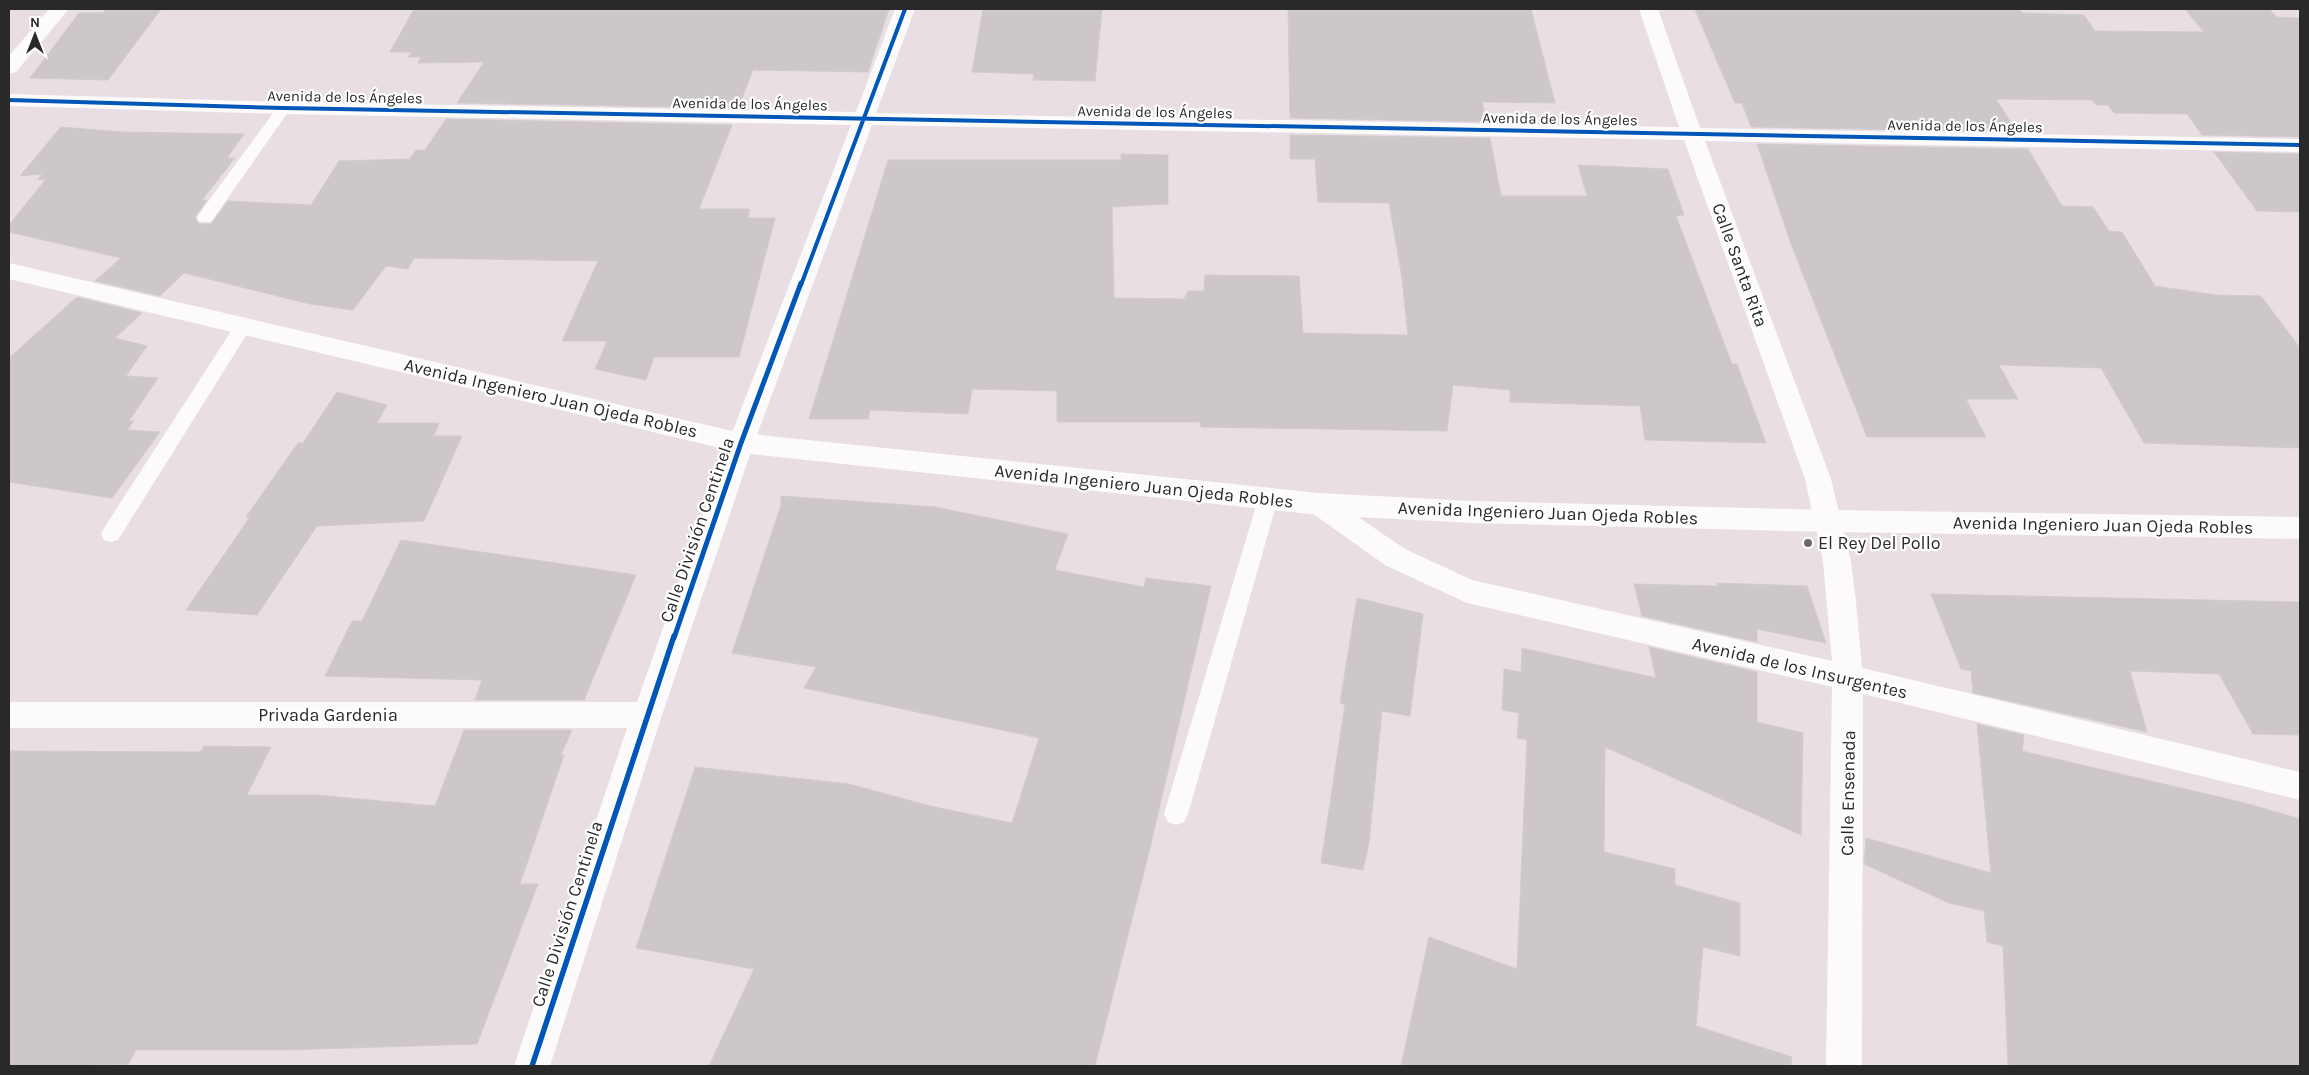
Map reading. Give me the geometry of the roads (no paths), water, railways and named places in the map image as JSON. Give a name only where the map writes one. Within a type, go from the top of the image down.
[{"type":"street","points":[[9,68],[59,9]]},
{"type":"street","name":"Calle División Centinela","points":[[532,1066],[647,715],[741,443],[905,9]]},
{"type":"street","name":"Calle Santa Rita","points":[[1649,9],[1692,134],[1818,479],[1831,522]]},
{"type":"street","name":"Avenida de los Ángeles","points":[[9,100],[284,108],[2300,145]]},
{"type":"street","name":"Avenida Ingeniero Juan Ojeda Robles","points":[[9,270],[741,443],[1319,504],[1472,512],[1831,522],[2300,528]]},
{"type":"street","name":"Avenida de los Insurgentes","points":[[1319,504],[1394,557],[1467,591],[1849,678],[2300,786]]},
{"type":"street","name":"Calle Ensenada","points":[[1831,522],[1842,586],[1849,678],[1844,1066]]},
{"type":"street","name":"Privada Gardenia","points":[[9,715],[647,715]]},
{"type":"lane","points":[[205,218],[284,108]]},
{"type":"lane","points":[[111,534],[243,326]]},
{"type":"lane","points":[[1176,814],[1268,499]]},
{"type":"place","name":"El Rey Del Pollo","points":[[1808,543]]}]
